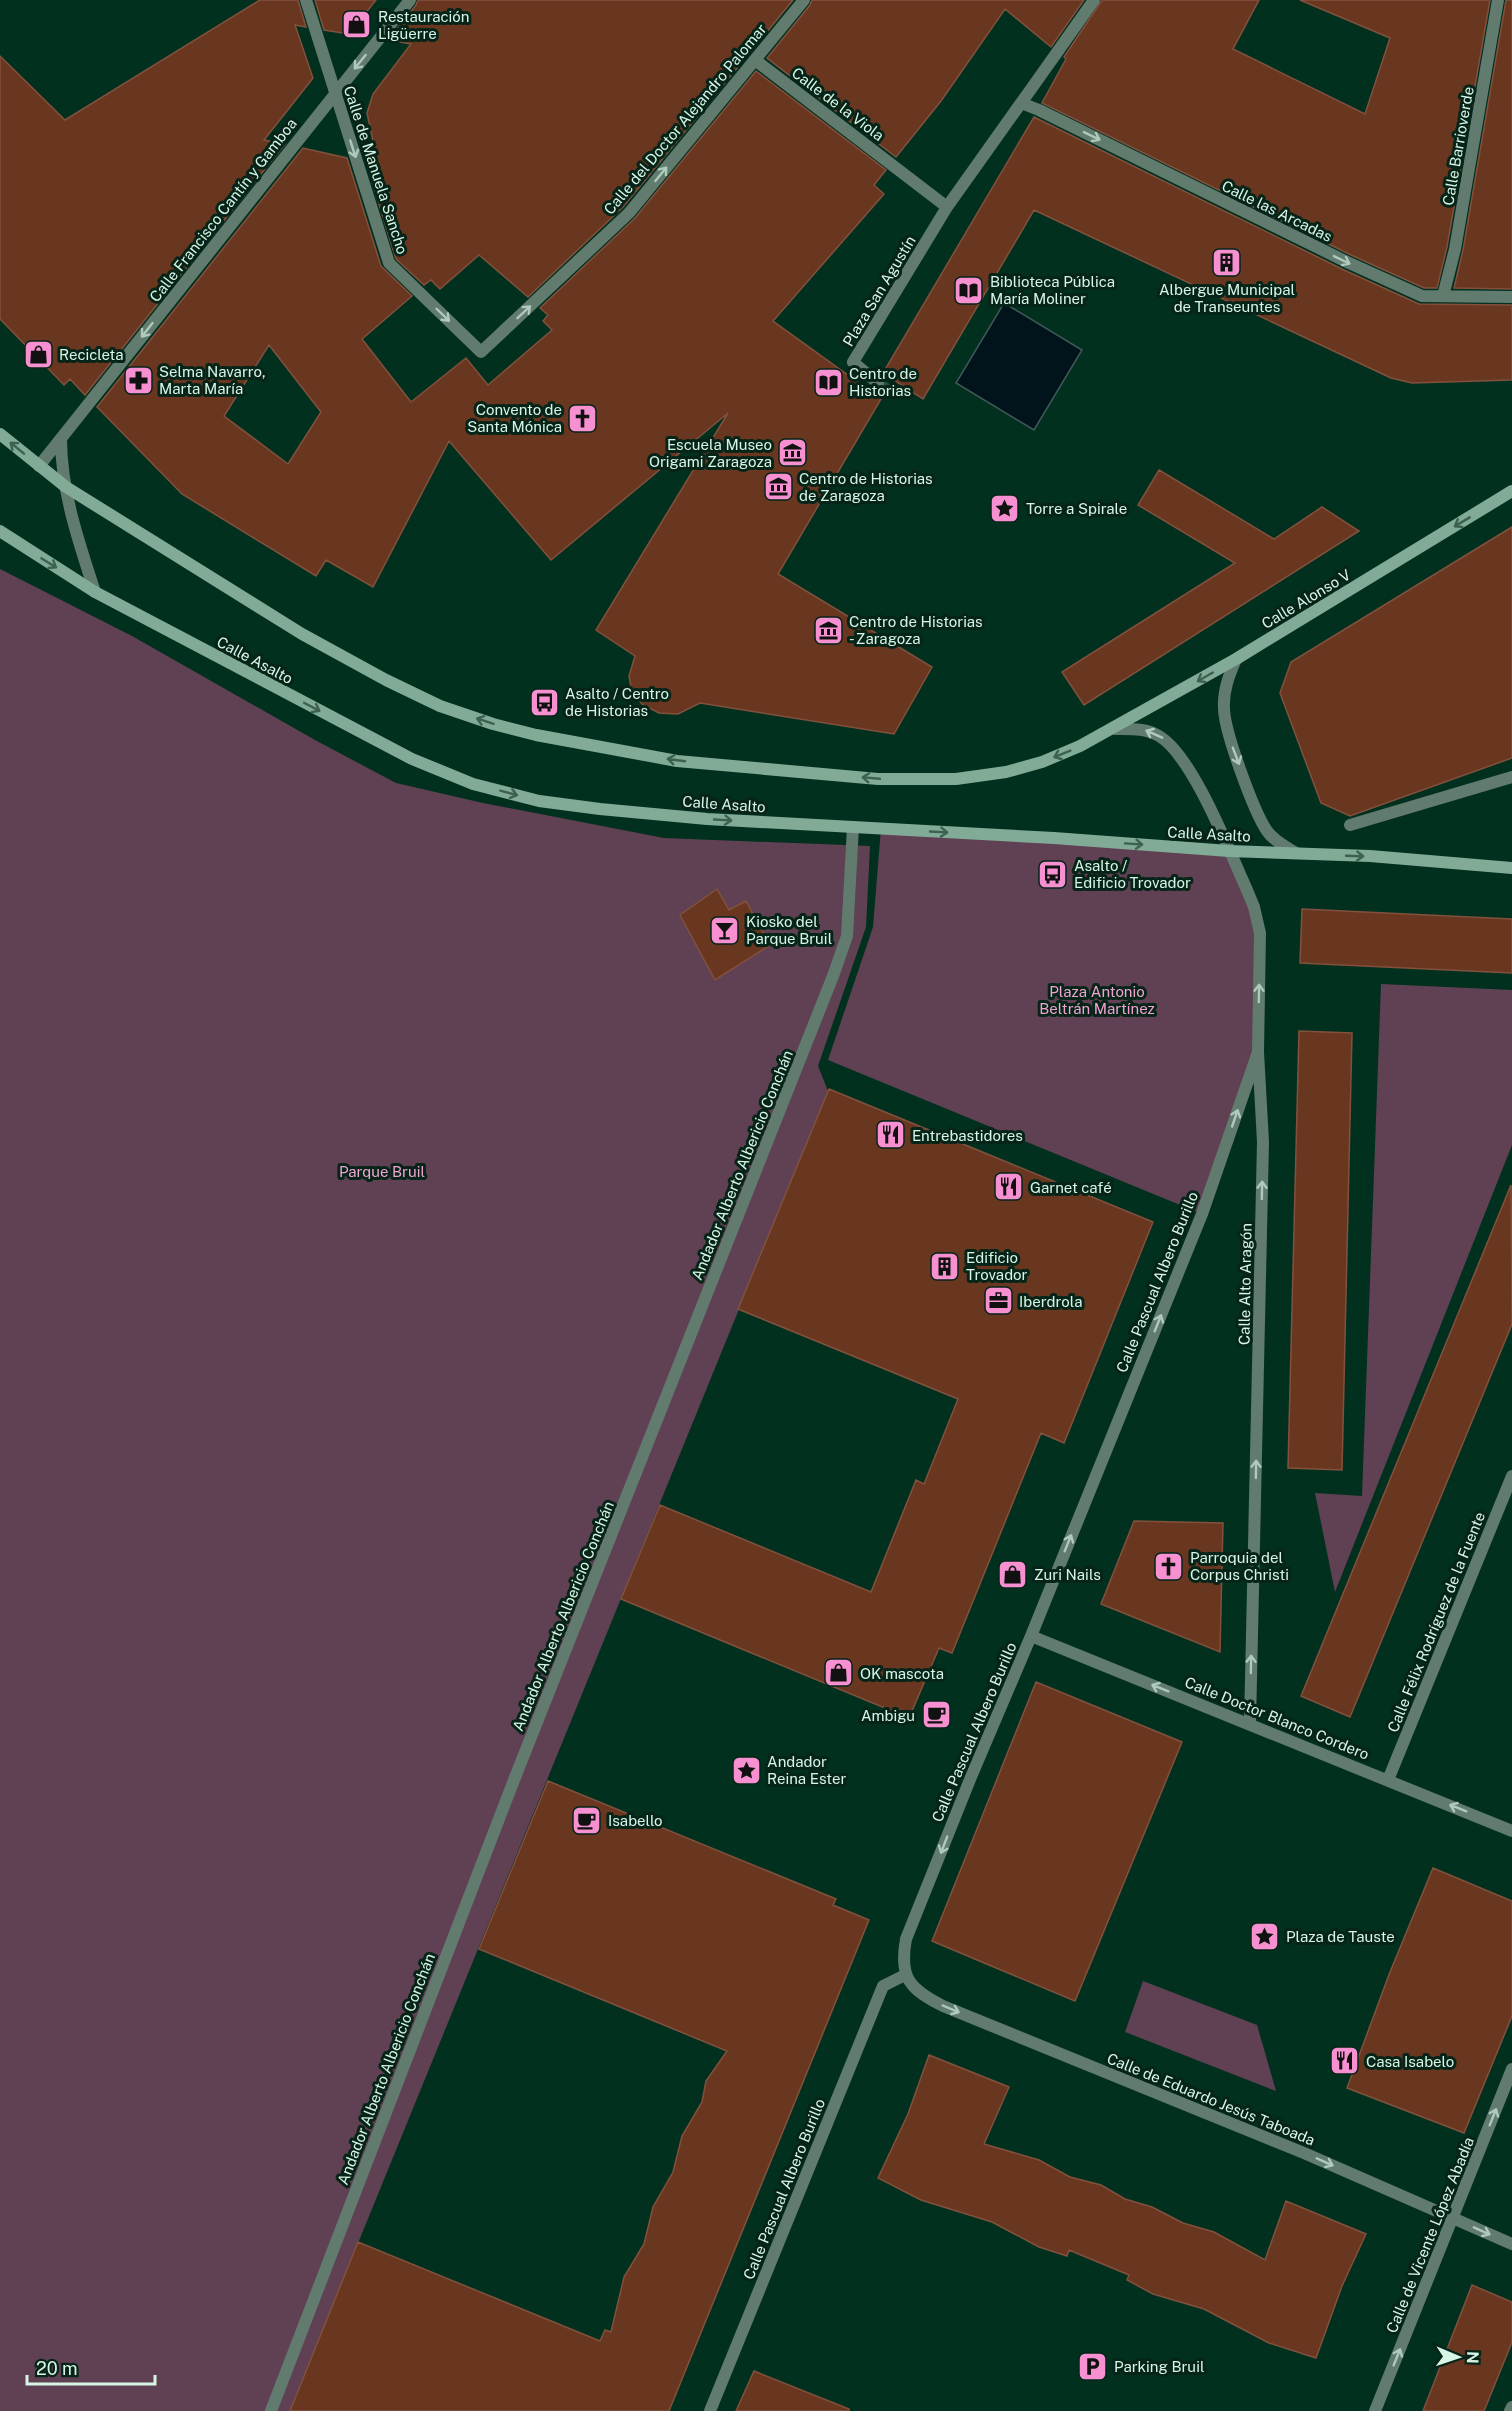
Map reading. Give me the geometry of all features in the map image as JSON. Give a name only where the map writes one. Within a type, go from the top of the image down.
[{"type":"main road","points":[[0,434],[66,487],[302,634],[386,680],[440,706],[493,724],[536,735],[685,761],[878,779],[956,779],[1006,772],[1042,762],[1080,747],[1115,729]]},
{"type":"main road","name":"Calle Alonso V","points":[[1115,729],[1236,659],[1512,491]]},
{"type":"main road","name":"Calle Asalto","points":[[0,531],[95,592],[402,754],[473,784],[539,801],[707,819],[1054,838],[1229,851],[1370,856],[1512,868]]},
{"type":"street","name":"Calle de Manuela Sancho","points":[[306,0],[389,263],[481,352]]},
{"type":"street","name":"Calle Francisco Cantín y Gamboa","points":[[39,466],[410,0]]},
{"type":"street","name":"Calle del Doctor Alejandro Palomar","points":[[481,352],[629,213],[804,0]]},
{"type":"street","name":"Plaza San Agustín","points":[[878,383],[853,362],[947,207],[1094,0]]},
{"type":"street","name":"Calle Barrioverde","points":[[1443,296],[1455,249],[1498,0]]},
{"type":"street","name":"Calle de la Viola","points":[[755,60],[947,207]]},
{"type":"street","name":"Calle las Arcadas","points":[[1021,103],[1040,110],[1347,262],[1422,296],[1512,297]]},
{"type":"street","points":[[61,440],[62,468],[66,487],[78,539],[95,592]]},
{"type":"street","points":[[1236,659],[1228,676],[1225,691],[1226,730],[1267,832],[1281,845],[1296,853]]},
{"type":"street","name":"Calle Alto Aragón","points":[[1115,729],[1149,731],[1173,746],[1188,767],[1254,907],[1260,933],[1257,1052],[1263,1142],[1250,1723]]},
{"type":"street","points":[[1350,825],[1512,777]]},
{"type":"street","name":"Andador Alberto Albericio Conchán","points":[[271,2411],[517,1772],[833,976],[847,936],[852,827]]},
{"type":"street","name":"Calle Pascual Albero Burillo","points":[[710,2411],[883,1986],[905,1975],[903,1958],[906,1939],[1202,1214],[1257,1052]]},
{"type":"street","name":"Calle Félix Rodríguez de la Fuente","points":[[1388,1779],[1512,1476]]},
{"type":"street","name":"Calle Doctor Blanco Cordero","points":[[1031,1636],[1512,1830]]},
{"type":"street","name":"Calle de Eduardo Jesús Taboada","points":[[905,1975],[914,1989],[943,2006],[1304,2153],[1512,2244]]},
{"type":"street","name":"Calle de Vicente López Abadía","points":[[1375,2411],[1452,2218],[1507,2095],[1512,2069]]},
{"type":"green space","name":"Parque Bruil","points":[[0,569],[132,636],[315,740],[396,783],[483,803],[664,838],[870,846],[866,927],[818,1066],[828,1091],[292,2405],[302,2411],[0,2411]]},
{"type":"green space","name":"Plaza Antonio Beltrán Martínez","points":[[881,828],[1229,851],[1254,907],[1258,1052],[1202,1214],[828,1060],[873,927]]},
{"type":"green space","points":[[1381,984],[1512,990],[1512,1145],[1335,1592],[1315,1493],[1362,1496]]},
{"type":"green space","points":[[1143,1981],[1257,2025],[1276,2091],[1125,2032]]},
{"type":"shaded area","points":[[1004,303],[1082,350],[1034,430],[956,383]]},
{"type":"building","points":[[260,0],[298,0],[306,27],[295,25],[313,78],[264,140],[285,144],[85,395],[70,379],[64,385],[0,319],[0,56],[65,120]]},
{"type":"building","points":[[315,0],[376,0],[349,34],[324,30]]},
{"type":"building","points":[[418,0],[793,0],[623,207],[528,297],[479,255],[440,289],[431,280],[424,285],[396,259],[366,162],[378,164],[367,113],[373,94],[411,44],[389,40]]},
{"type":"building","points":[[812,0],[1084,0],[1051,47],[1005,9],[941,101],[896,157],[767,58]]},
{"type":"building","points":[[1102,0],[1259,0],[1233,49],[1365,114],[1390,38],[1300,0],[1490,0],[1447,247],[1437,288],[1424,288],[1351,255],[1042,103],[1066,59],[1064,57]]},
{"type":"building","points":[[1506,0],[1512,0],[1512,289],[1454,288],[1463,250]]},
{"type":"building","points":[[756,71],[886,170],[874,185],[884,194],[773,321],[881,399],[778,574],[932,667],[894,734],[700,703],[678,714],[659,713],[643,705],[632,693],[629,676],[635,656],[596,630],[728,413],[551,560],[449,441],[373,587],[326,560],[316,576],[182,494],[97,407],[303,148],[347,158],[381,266],[412,296],[362,339],[411,402],[466,358],[488,385],[552,330],[543,321],[548,315],[540,308],[635,218]],"holes":[[[269,345],[321,412],[288,464],[224,416]]]},
{"type":"building","name":"Albergue Municipal de Transeuntes","points":[[1034,117],[1344,270],[1419,304],[1512,305],[1512,380],[1412,383],[1391,378],[1034,210],[923,399],[883,373]]},
{"type":"building","points":[[1159,470],[1274,539],[1322,507],[1359,531],[1084,705],[1062,672],[1235,563],[1138,505]]},
{"type":"building","points":[[1512,527],[1512,758],[1350,816],[1321,803],[1280,693],[1291,662]]},
{"type":"building","name":"Kiosko del Parque Bruil","points":[[717,889],[729,910],[746,901],[770,945],[715,980],[680,915]]},
{"type":"building","points":[[1302,909],[1512,919],[1512,973],[1300,963]]},
{"type":"building","points":[[1299,1031],[1352,1033],[1342,1470],[1288,1468]]},
{"type":"building","points":[[829,1089],[1153,1222],[1064,1443],[1041,1433],[952,1653],[939,1648],[909,1718],[621,1599],[660,1505],[871,1592],[916,1480],[924,1484],[958,1399],[738,1309]]},
{"type":"building","points":[[1511,1185],[1512,1324],[1350,1717],[1301,1696]]},
{"type":"building","name":"Parroquia del Corpus Christi","points":[[1134,1521],[1223,1523],[1220,1652],[1101,1604]]},
{"type":"building","points":[[1036,1682],[1182,1742],[1075,2001],[932,1941]]},
{"type":"building","points":[[548,1781],[836,1899],[833,1905],[869,1920],[669,2411],[290,2411],[358,2242],[600,2341],[605,2330],[611,2332],[624,2277],[644,2244],[653,2207],[673,2172],[682,2136],[702,2102],[706,2081],[727,2051],[479,1949]]},
{"type":"building","points":[[1433,1868],[1512,1901],[1512,2016],[1464,2133],[1347,2088],[1390,1972]]},
{"type":"building","points":[[929,2055],[1009,2087],[984,2144],[1039,2160],[1070,2177],[1101,2185],[1125,2199],[1152,2207],[1183,2223],[1214,2232],[1265,2260],[1286,2201],[1366,2234],[1342,2286],[1316,2358],[1269,2343],[1204,2309],[1153,2294],[1127,2280],[1129,2275],[1069,2250],[1067,2256],[1039,2247],[992,2222],[921,2200],[878,2178],[908,2114]]},
{"type":"building","points":[[1472,2285],[1512,2302],[1512,2342],[1484,2411],[1423,2411]]},
{"type":"building","points":[[754,2371],[849,2409],[849,2411],[736,2411]]},
{"type":"tunnel","points":[[878,383],[887,390]]},
{"type":"place","name":"Restauración Ligüerre","points":[[357,25]]},
{"type":"place","name":"Albergue Municipal de Transeuntes","points":[[1227,262]]},
{"type":"place","name":"Biblioteca Pública María Moliner","points":[[969,290]]},
{"type":"place","name":"Recicleta","points":[[38,354]]},
{"type":"place","name":"Selma Navarro, Marta María","points":[[138,380]]},
{"type":"place","name":"Centro de Historias","points":[[828,382]]},
{"type":"place","name":"Convento de Santa Mónica","points":[[583,418]]},
{"type":"place","name":"Escuela Museo Origami Zaragoza","points":[[793,453]]},
{"type":"place","name":"Centro de Historias de Zaragoza","points":[[778,487]]},
{"type":"place","name":"Torre a Spirale","points":[[1005,508]]},
{"type":"place","name":"Centro de Historias - Zaragoza","points":[[828,630]]},
{"type":"place","name":"Asalto / Centro de Historias","points":[[544,702]]},
{"type":"place","name":"Asalto / Edificio Trovador","points":[[1053,874]]},
{"type":"place","name":"Kiosko del Parque Bruil","points":[[725,930]]},
{"type":"place","name":"Entrebastidores","points":[[891,1135]]},
{"type":"place","name":"Garnet café","points":[[1009,1187]]},
{"type":"place","name":"Edificio Trovador","points":[[945,1266]]},
{"type":"place","name":"Iberdrola","points":[[998,1301]]},
{"type":"place","name":"Parroquia del Corpus Christi","points":[[1169,1566]]},
{"type":"place","name":"Zuri Nails","points":[[1013,1574]]},
{"type":"place","name":"OK mascota","points":[[839,1673]]},
{"type":"place","name":"Ambigu","points":[[936,1715]]},
{"type":"place","name":"Andador Reina Ester","points":[[746,1770]]},
{"type":"place","name":"Isabello","points":[[587,1820]]},
{"type":"place","name":"Plaza de Tauste","points":[[1265,1936]]},
{"type":"place","name":"Casa Isabelo","points":[[1345,2061]]},
{"type":"place","name":"Parking Bruil","points":[[1093,2366]]}]
